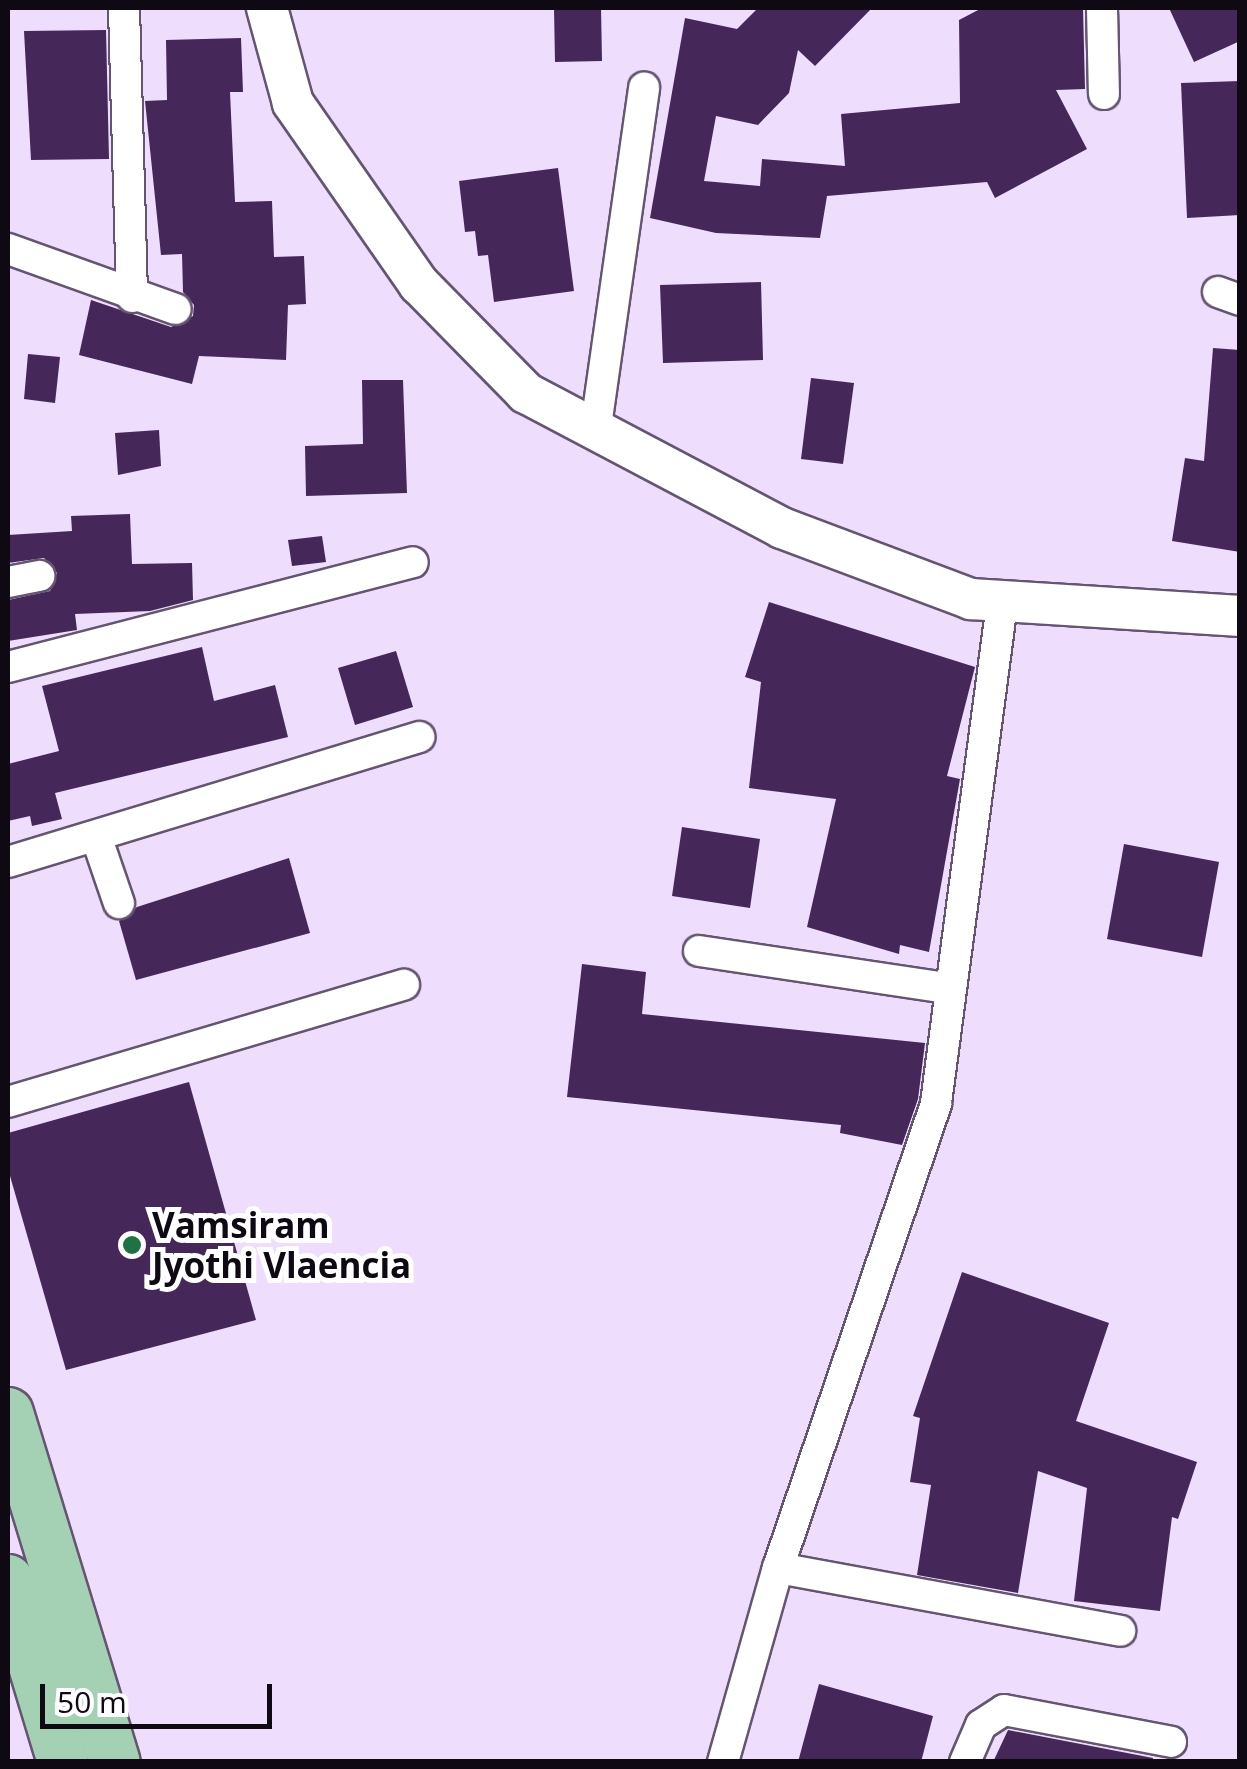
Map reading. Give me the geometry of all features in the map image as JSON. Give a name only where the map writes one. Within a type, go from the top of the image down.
[{"type":"main road","points":[[8,1413],[82,1642],[115,1762]]},
{"type":"main road","points":[[8,1580],[20,1663],[62,1762]]},
{"type":"street","points":[[124,8],[132,297]]},
{"type":"street","points":[[267,8],[293,102],[419,284],[526,394],[596,426],[782,528],[1002,604],[1240,616]]},
{"type":"street","points":[[1102,8],[1104,94]]},
{"type":"street","points":[[596,426],[644,87]]},
{"type":"street","points":[[8,249],[132,297],[176,309]]},
{"type":"street","points":[[8,667],[412,562]]},
{"type":"street","points":[[8,582],[39,576]]},
{"type":"street","points":[[723,1762],[778,1568],[936,1102],[948,988],[1002,604]]},
{"type":"street","points":[[8,862],[419,737]]},
{"type":"street","points":[[96,836],[118,904]]},
{"type":"street","points":[[699,951],[948,988]]},
{"type":"street","points":[[8,1102],[404,985]]},
{"type":"street","points":[[778,1568],[1120,1631]]},
{"type":"street","points":[[20,1663],[82,1642]]},
{"type":"street","points":[[964,1762],[981,1725],[1004,1710],[1171,1742]]},
{"type":"building","points":[[554,8],[601,8],[602,61],[555,62]]},
{"type":"building","points":[[758,8],[872,8],[815,66],[798,50],[789,93],[758,125],[716,116],[704,181],[760,186],[762,159],[845,166],[841,114],[960,103],[959,20],[982,8],[1083,8],[1085,89],[1056,90],[1087,149],[995,198],[987,182],[827,196],[820,238],[716,233],[650,218],[685,18],[737,29]]},
{"type":"building","points":[[1169,8],[1240,8],[1240,41],[1194,62]]},
{"type":"building","points":[[106,30],[109,159],[31,160],[24,31]]},
{"type":"building","points":[[241,38],[243,92],[230,92],[235,202],[272,201],[274,257],[304,256],[306,304],[288,305],[286,360],[199,356],[192,384],[79,355],[91,300],[171,327],[193,316],[194,305],[183,292],[182,254],[161,255],[145,101],[167,100],[166,40]]},
{"type":"building","points":[[1240,81],[1240,215],[1187,218],[1181,83]]},
{"type":"building","points":[[558,168],[574,291],[494,302],[488,255],[478,256],[475,231],[465,232],[459,181]]},
{"type":"building","points":[[761,282],[763,360],[663,363],[660,285]]},
{"type":"building","points":[[1213,348],[1240,350],[1240,552],[1172,541],[1185,458],[1204,461]]},
{"type":"building","points":[[28,354],[60,357],[55,403],[24,399]]},
{"type":"building","points":[[811,378],[854,383],[843,464],[801,459]]},
{"type":"building","points":[[362,380],[403,380],[407,493],[306,496],[305,446],[363,444]]},
{"type":"building","points":[[159,430],[161,466],[118,475],[115,433]]},
{"type":"building","points":[[130,514],[132,564],[192,563],[193,600],[150,611],[75,614],[77,630],[8,641],[8,600],[50,591],[57,573],[44,558],[8,563],[8,535],[72,531],[71,516]]},
{"type":"building","points":[[322,536],[326,562],[292,566],[288,540]]},
{"type":"building","points":[[769,602],[975,667],[947,776],[960,779],[929,952],[900,945],[899,954],[807,927],[836,799],[749,788],[761,682],[745,677]]},
{"type":"building","points":[[202,647],[214,701],[275,685],[288,737],[55,793],[62,819],[32,826],[30,816],[8,821],[8,764],[59,751],[42,686]]},
{"type":"building","points":[[396,651],[413,707],[355,725],[338,668]]},
{"type":"building","points":[[682,827],[760,839],[750,908],[672,896]]},
{"type":"building","points":[[1124,844],[1219,862],[1202,957],[1107,939]]},
{"type":"building","points":[[289,858],[310,933],[136,980],[119,921],[137,907]]},
{"type":"building","points":[[582,964],[646,972],[642,1014],[925,1043],[918,1099],[902,1145],[840,1133],[841,1125],[567,1097]]},
{"type":"building","name":"Vamsiram Jyothi Vlaencia","points":[[189,1082],[256,1320],[66,1370],[8,1169],[8,1133]]},
{"type":"building","points":[[962,1272],[1109,1323],[1076,1421],[1197,1462],[1178,1519],[1172,1517],[1160,1611],[1074,1601],[1087,1488],[1038,1471],[1018,1593],[917,1575],[931,1485],[910,1482],[920,1418],[913,1416]]},
{"type":"building","points":[[819,1684],[933,1716],[921,1762],[798,1762]]},
{"type":"building","points":[[1008,1730],[1153,1758],[1152,1762],[993,1762]]},
{"type":"place","name":"Vamsiram Jyothi Vlaencia","points":[[132,1245]]}]
